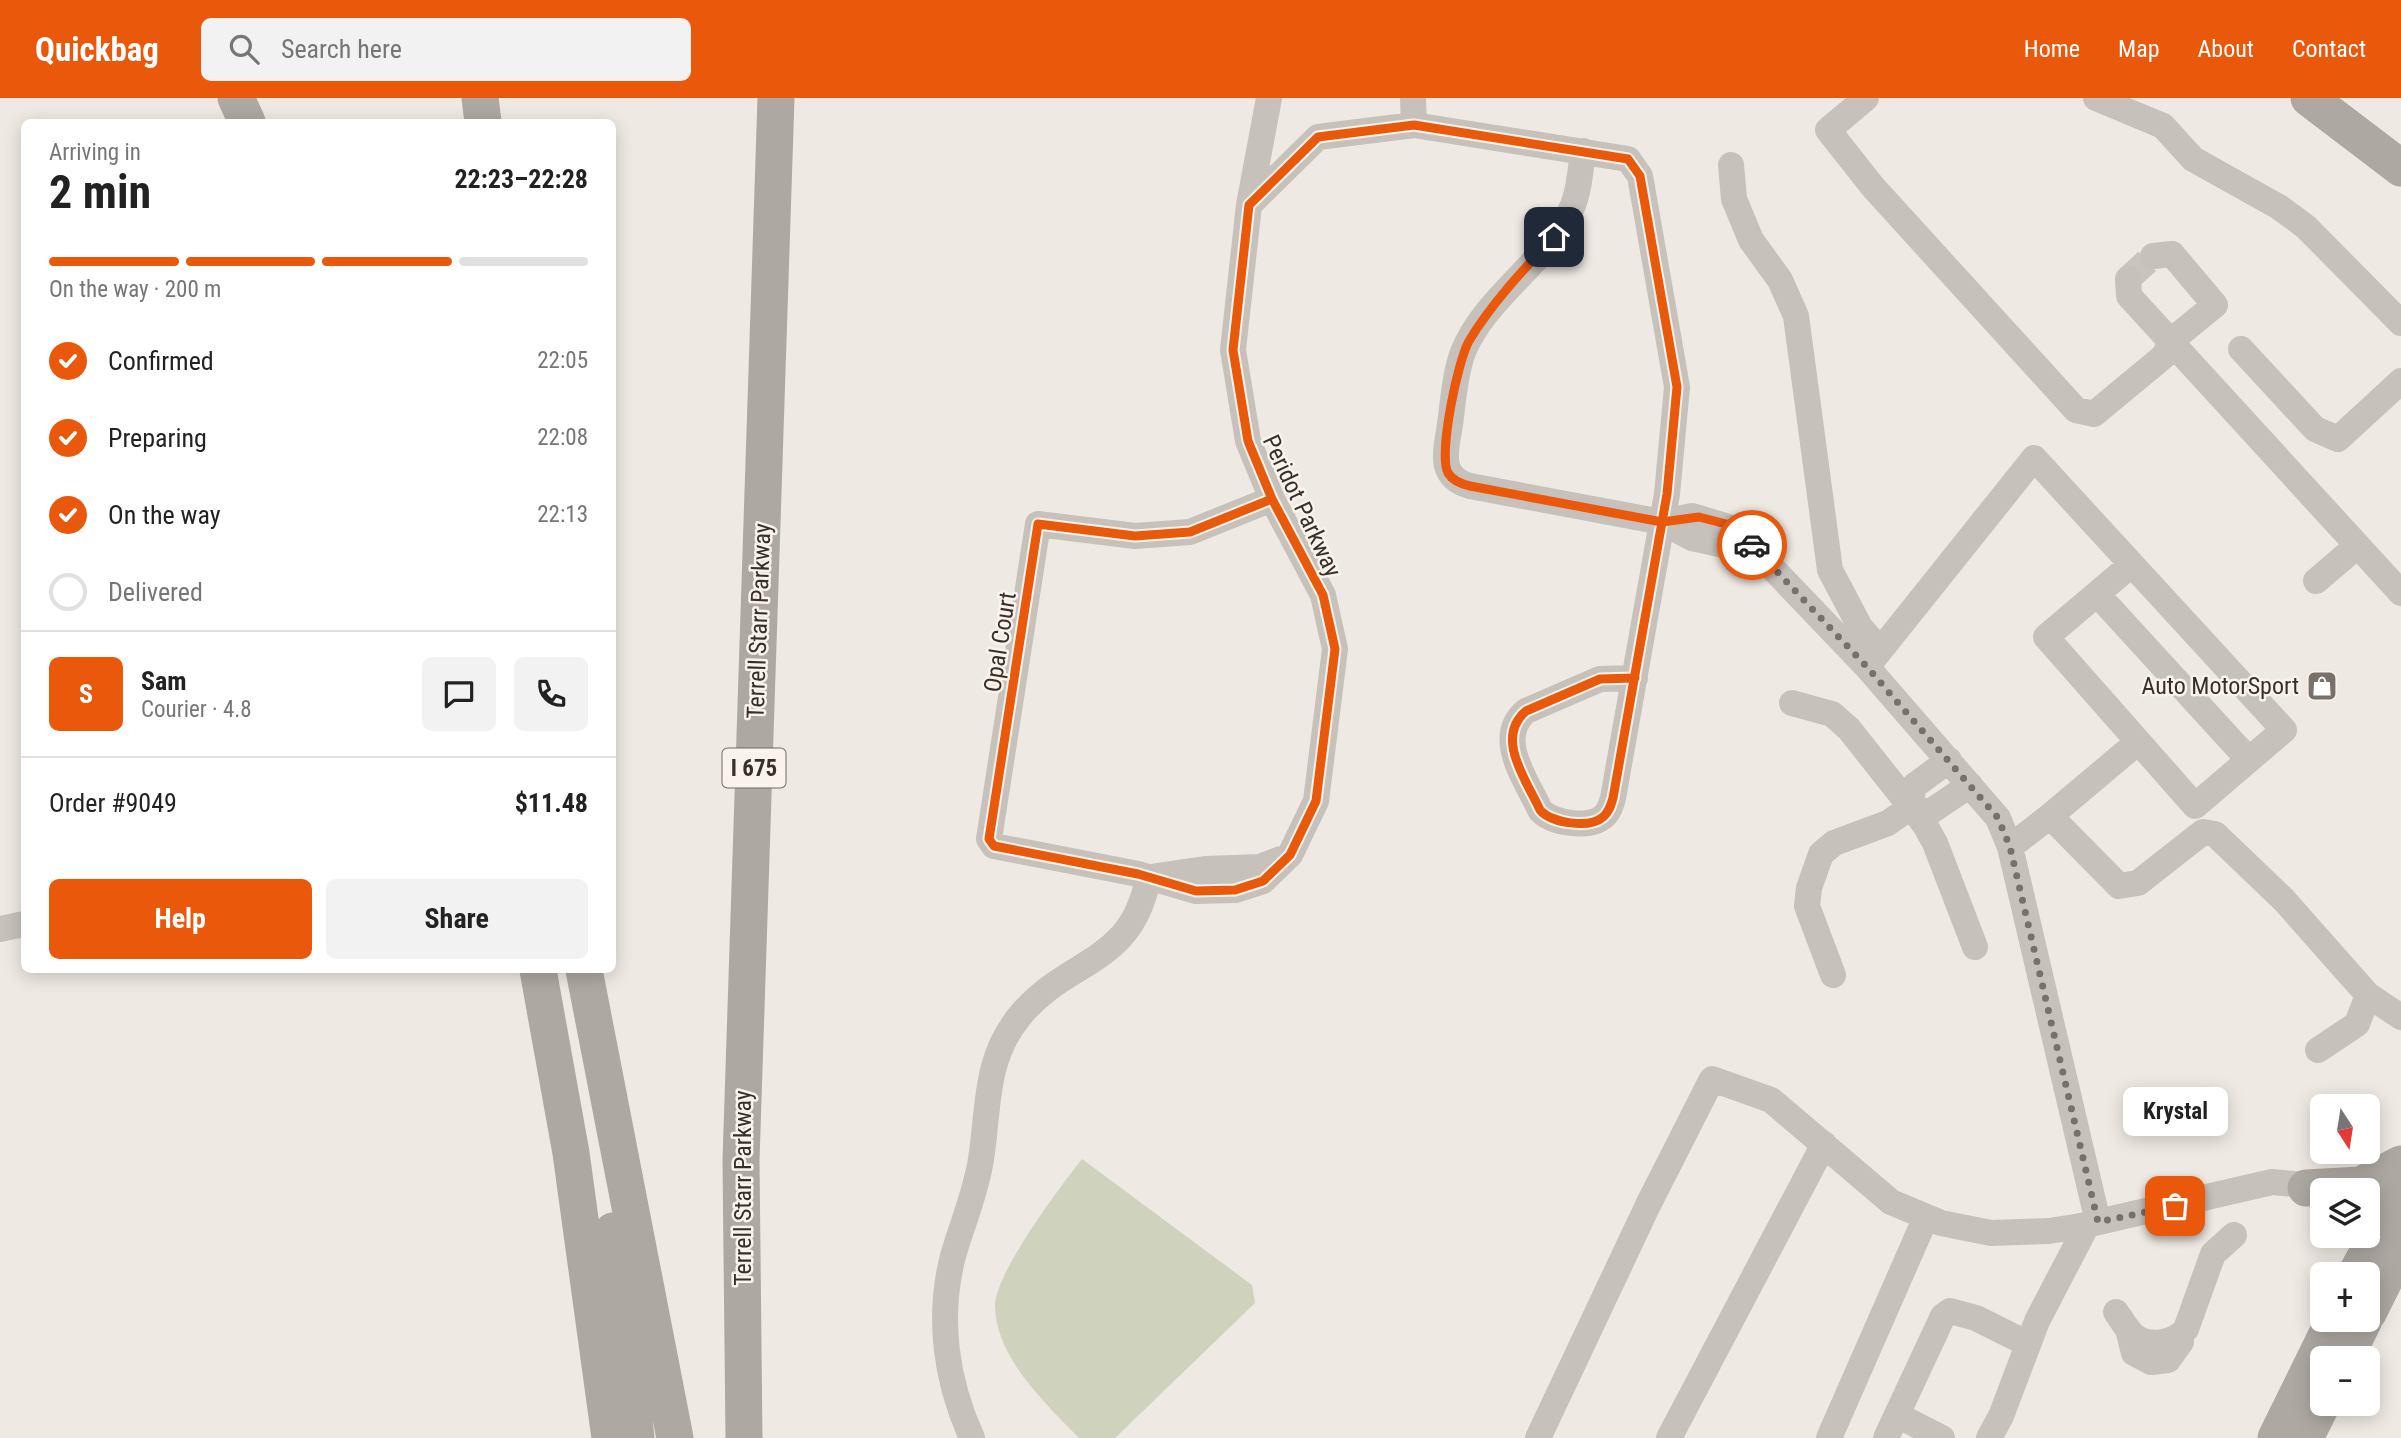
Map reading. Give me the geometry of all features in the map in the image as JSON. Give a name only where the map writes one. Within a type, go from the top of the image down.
[{"type":"highway","points":[[236,98],[246,119]]},
{"type":"highway","points":[[480,98],[483,119]]},
{"type":"highway","name":"Terrell Starr Parkway","points":[[744,1438],[741,1160],[776,98]]},
{"type":"highway","points":[[2309,98],[2401,168]]},
{"type":"highway","points":[[539,973],[571,1153],[616,1436]]},
{"type":"highway","points":[[584,973],[616,1436]]},
{"type":"highway","points":[[585,973],[675,1438]]},
{"type":"highway","points":[[741,1160],[769,1438]]},
{"type":"highway","points":[[2374,1178],[2401,1164]]},
{"type":"highway","points":[[2380,1263],[2401,1192]]},
{"type":"highway","points":[[2365,1262],[2387,1234]]},
{"type":"highway","points":[[2276,1438],[2328,1332]]},
{"type":"highway","points":[[2305,1438],[2316,1416]]},
{"type":"street","name":"Peridot Parkway","points":[[1148,878],[1196,891],[1235,890],[1263,881],[1290,855],[1316,802],[1335,649],[1323,594],[1272,499],[1248,441],[1233,350],[1249,205],[1269,98]]},
{"type":"street","points":[[1413,98],[1413,125]]},
{"type":"street","points":[[1866,98],[1828,130],[1873,187],[2076,410],[2094,414],[2164,356],[2171,341],[2215,305],[2172,254],[2153,256]]},
{"type":"street","points":[[2096,98],[2163,126],[2193,159],[2279,207],[2306,227],[2401,323]]},
{"type":"street","points":[[1249,205],[1318,137],[1413,125],[1628,159],[1640,176],[1677,387],[1662,522],[1635,678],[1613,797],[1607,814],[1590,822],[1558,820],[1545,816],[1512,747],[1512,729],[1517,719],[1526,711],[1600,679],[1635,678]]},
{"type":"street","points":[[1583,151],[1577,193],[1566,219],[1478,327],[1465,349],[1447,440],[1446,464],[1453,479],[1470,486],[1662,522],[1692,516],[1730,525],[1770,565],[1874,658],[1949,760],[1998,818],[2010,847],[2092,1224],[2028,1344],[2001,1416],[1989,1438]]},
{"type":"street","points":[[1731,165],[1734,199],[1751,240],[1780,280],[1796,316],[1830,570],[1874,658]]},
{"type":"street","points":[[2128,279],[2129,296],[2401,593]]},
{"type":"street","points":[[2241,349],[2315,429],[2338,439],[2401,381]]},
{"type":"street","points":[[2325,433],[2401,362]]},
{"type":"street","points":[[1874,658],[2034,458],[2284,730],[2195,806]]},
{"type":"street","name":"Opal Court","points":[[1148,878],[994,846],[989,839],[1038,524],[1135,536],[1190,532],[1272,499]]},
{"type":"street","points":[[2316,581],[2357,546]]},
{"type":"street","points":[[2131,565],[2046,637],[2195,806],[2203,832]]},
{"type":"street","points":[[2097,594],[2249,760]]},
{"type":"street","points":[[1792,703],[1832,714],[1850,729],[1935,843],[1975,947]]},
{"type":"street","points":[[2010,847],[2138,742]]},
{"type":"street","points":[[1833,975],[1807,906],[1809,888],[1821,855],[1834,843],[1888,822],[1909,808],[1914,786],[1949,760]]},
{"type":"street","points":[[1909,808],[1930,812],[1970,785]]},
{"type":"street","points":[[2050,816],[2119,886],[2138,883],[2203,832],[2215,834],[2284,900],[2368,995],[2401,1017]]},
{"type":"street","points":[[972,1438],[952,1384],[945,1340],[945,1310],[953,1258],[979,1170],[992,1070],[1011,1029],[1029,1006],[1064,977],[1116,945],[1136,914],[1148,878]]},
{"type":"street","points":[[0,929],[21,925]]},
{"type":"street","points":[[2319,1050],[2357,1024],[2368,995]]},
{"type":"street","points":[[1538,1438],[1648,1205],[1712,1079],[1771,1100],[1891,1202],[1941,1223],[1991,1233],[2049,1231],[2092,1224],[2272,1182],[2310,1191]]},
{"type":"street","points":[[1669,1438],[1824,1144]]},
{"type":"street","points":[[1829,1438],[1926,1217]]},
{"type":"street","points":[[2121,1320],[2134,1337],[2160,1343],[2179,1338],[2184,1332],[2213,1254],[2234,1235]]},
{"type":"street","points":[[1942,1438],[1891,1426],[1943,1316],[1950,1311],[1976,1318],[2028,1344]]},
{"type":"green space","points":[[1082,1159],[1252,1285],[1255,1303],[1115,1438],[1079,1438],[1025,1378],[1003,1343],[997,1324],[995,1305],[1006,1272],[1031,1230]]},
{"type":"tunnel","points":[[2128,279],[2153,256]]},
{"type":"cycle path","points":[[1272,499],[1190,532],[1135,536],[1038,524],[989,839],[994,846],[1138,874],[1196,891],[1235,890],[1263,881],[1290,855],[1316,801],[1335,649],[1323,595],[1272,499],[1248,441],[1233,350],[1249,205],[1318,137],[1414,125],[1628,159],[1640,176],[1677,387],[1667,494],[1613,798],[1611,806],[1603,817],[1589,823],[1570,823],[1545,815],[1516,760],[1513,734],[1517,722],[1526,711],[1600,679],[1635,678]]},
{"type":"way so far","points":[[1752,545],[1867,667],[1998,818],[2010,847],[2098,1222],[2175,1206]]},
{"type":"place","name":"Auto MotorSport","points":[[2322,686]]},
{"type":"place","name":"Krystal","points":[[2175,1206]]},
{"type":"route","points":[[1554,237],[1478,327],[1465,349],[1445,450],[1448,472],[1457,482],[1470,486],[1662,522],[1699,517],[1730,525],[1752,545]]}]
